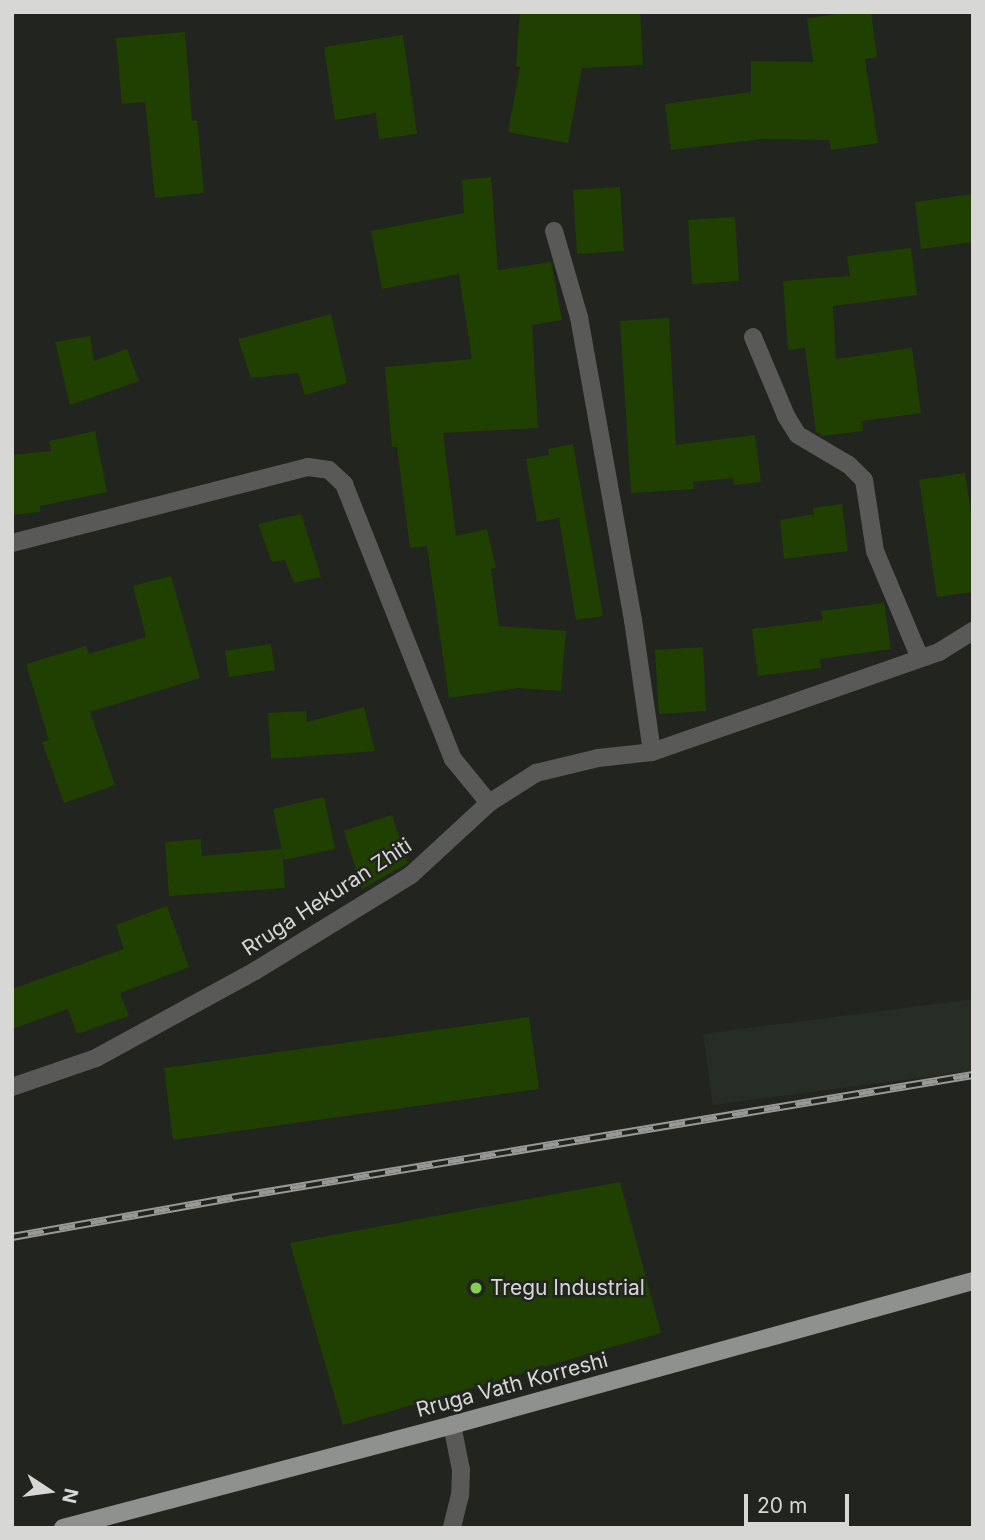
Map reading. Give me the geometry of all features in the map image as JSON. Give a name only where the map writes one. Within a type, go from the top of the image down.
[{"type":"main road","name":"Rruga Vath Korreshi","points":[[63,1528],[452,1425],[973,1281]]},
{"type":"street","points":[[554,230],[579,317],[631,606],[652,752]]},
{"type":"street","points":[[753,337],[786,416],[798,435],[849,465],[864,481],[875,551],[920,657]]},
{"type":"street","points":[[12,543],[308,467],[329,470],[344,484],[453,759],[489,803]]},
{"type":"street","name":"Rruga Hekuran Zhiti","points":[[12,1087],[96,1058],[255,971],[411,875],[489,803],[536,773],[598,758],[652,752],[939,652],[973,631]]},
{"type":"street","points":[[452,1425],[461,1470],[460,1495],[452,1528]]},
{"type":"shaded area","points":[[973,999],[973,1071],[713,1105],[703,1034]]},
{"type":"building","points":[[520,12],[640,12],[643,65],[582,68],[568,143],[508,132],[520,67],[516,66]]},
{"type":"building","points":[[871,12],[877,57],[865,59],[878,143],[831,150],[829,140],[762,139],[671,150],[665,104],[751,92],[751,61],[813,62],[807,18]]},
{"type":"building","points":[[185,32],[192,121],[197,120],[204,193],[155,198],[145,102],[122,104],[116,38]]},
{"type":"building","points":[[403,35],[417,134],[379,139],[376,113],[335,120],[324,47]]},
{"type":"building","points":[[491,177],[498,270],[551,262],[562,320],[532,325],[538,428],[443,433],[456,536],[487,529],[496,568],[491,569],[499,626],[566,631],[561,691],[518,688],[449,698],[427,546],[410,548],[397,447],[392,447],[385,367],[472,359],[459,274],[382,289],[371,231],[464,213],[462,180]]},
{"type":"building","points":[[620,187],[624,251],[577,254],[573,190]]},
{"type":"building","points":[[973,194],[973,242],[921,249],[915,202]]},
{"type":"building","points":[[735,217],[739,281],[692,284],[688,220]]},
{"type":"building","points":[[911,248],[917,295],[833,306],[836,359],[912,348],[921,413],[862,421],[863,431],[823,436],[816,432],[805,348],[788,350],[783,281],[850,276],[847,256]]},
{"type":"building","points":[[331,314],[347,383],[305,395],[298,373],[251,378],[238,339]]},
{"type":"building","points":[[669,318],[676,445],[755,435],[761,482],[734,485],[733,478],[693,482],[694,489],[631,493],[620,321]]},
{"type":"building","points":[[90,336],[94,361],[127,349],[139,381],[70,405],[55,342]]},
{"type":"building","points":[[95,431],[107,492],[40,506],[40,512],[12,515],[12,455],[51,451],[49,441]]},
{"type":"building","points":[[573,444],[603,616],[576,620],[559,518],[537,522],[526,459],[549,455],[548,449]]},
{"type":"building","points":[[965,473],[973,527],[973,592],[937,597],[919,480]]},
{"type":"building","points":[[842,504],[848,551],[784,559],[780,520],[814,514],[813,508]]},
{"type":"building","points":[[301,514],[321,577],[294,583],[285,560],[272,562],[258,524]]},
{"type":"building","points":[[171,576],[200,678],[90,712],[115,785],[64,803],[42,742],[49,740],[26,664],[86,646],[89,654],[146,637],[133,586]]},
{"type":"building","points":[[884,603],[891,649],[820,659],[821,668],[758,676],[752,629],[823,620],[821,611]]},
{"type":"building","points":[[271,644],[275,670],[229,677],[225,651]]},
{"type":"building","points":[[703,647],[706,711],[659,714],[655,650]]},
{"type":"building","points":[[364,707],[375,751],[271,759],[268,713],[306,711],[307,722]]},
{"type":"building","points":[[324,797],[335,849],[284,860],[273,809]]},
{"type":"building","points":[[392,815],[408,863],[362,889],[344,831]]},
{"type":"building","points":[[201,839],[202,856],[282,849],[285,888],[169,896],[165,842]]},
{"type":"building","points":[[167,906],[189,967],[120,993],[129,1016],[77,1034],[68,1009],[12,1029],[12,989],[124,949],[116,925]]},
{"type":"building","points":[[529,1017],[539,1089],[173,1140],[164,1068]]},
{"type":"building","name":"Tregu Industrial","points":[[620,1182],[661,1333],[343,1425],[290,1243]]},
{"type":"railway","points":[[12,1237],[973,1075]]},
{"type":"place","name":"Tregu Industrial","points":[[476,1288]]}]
